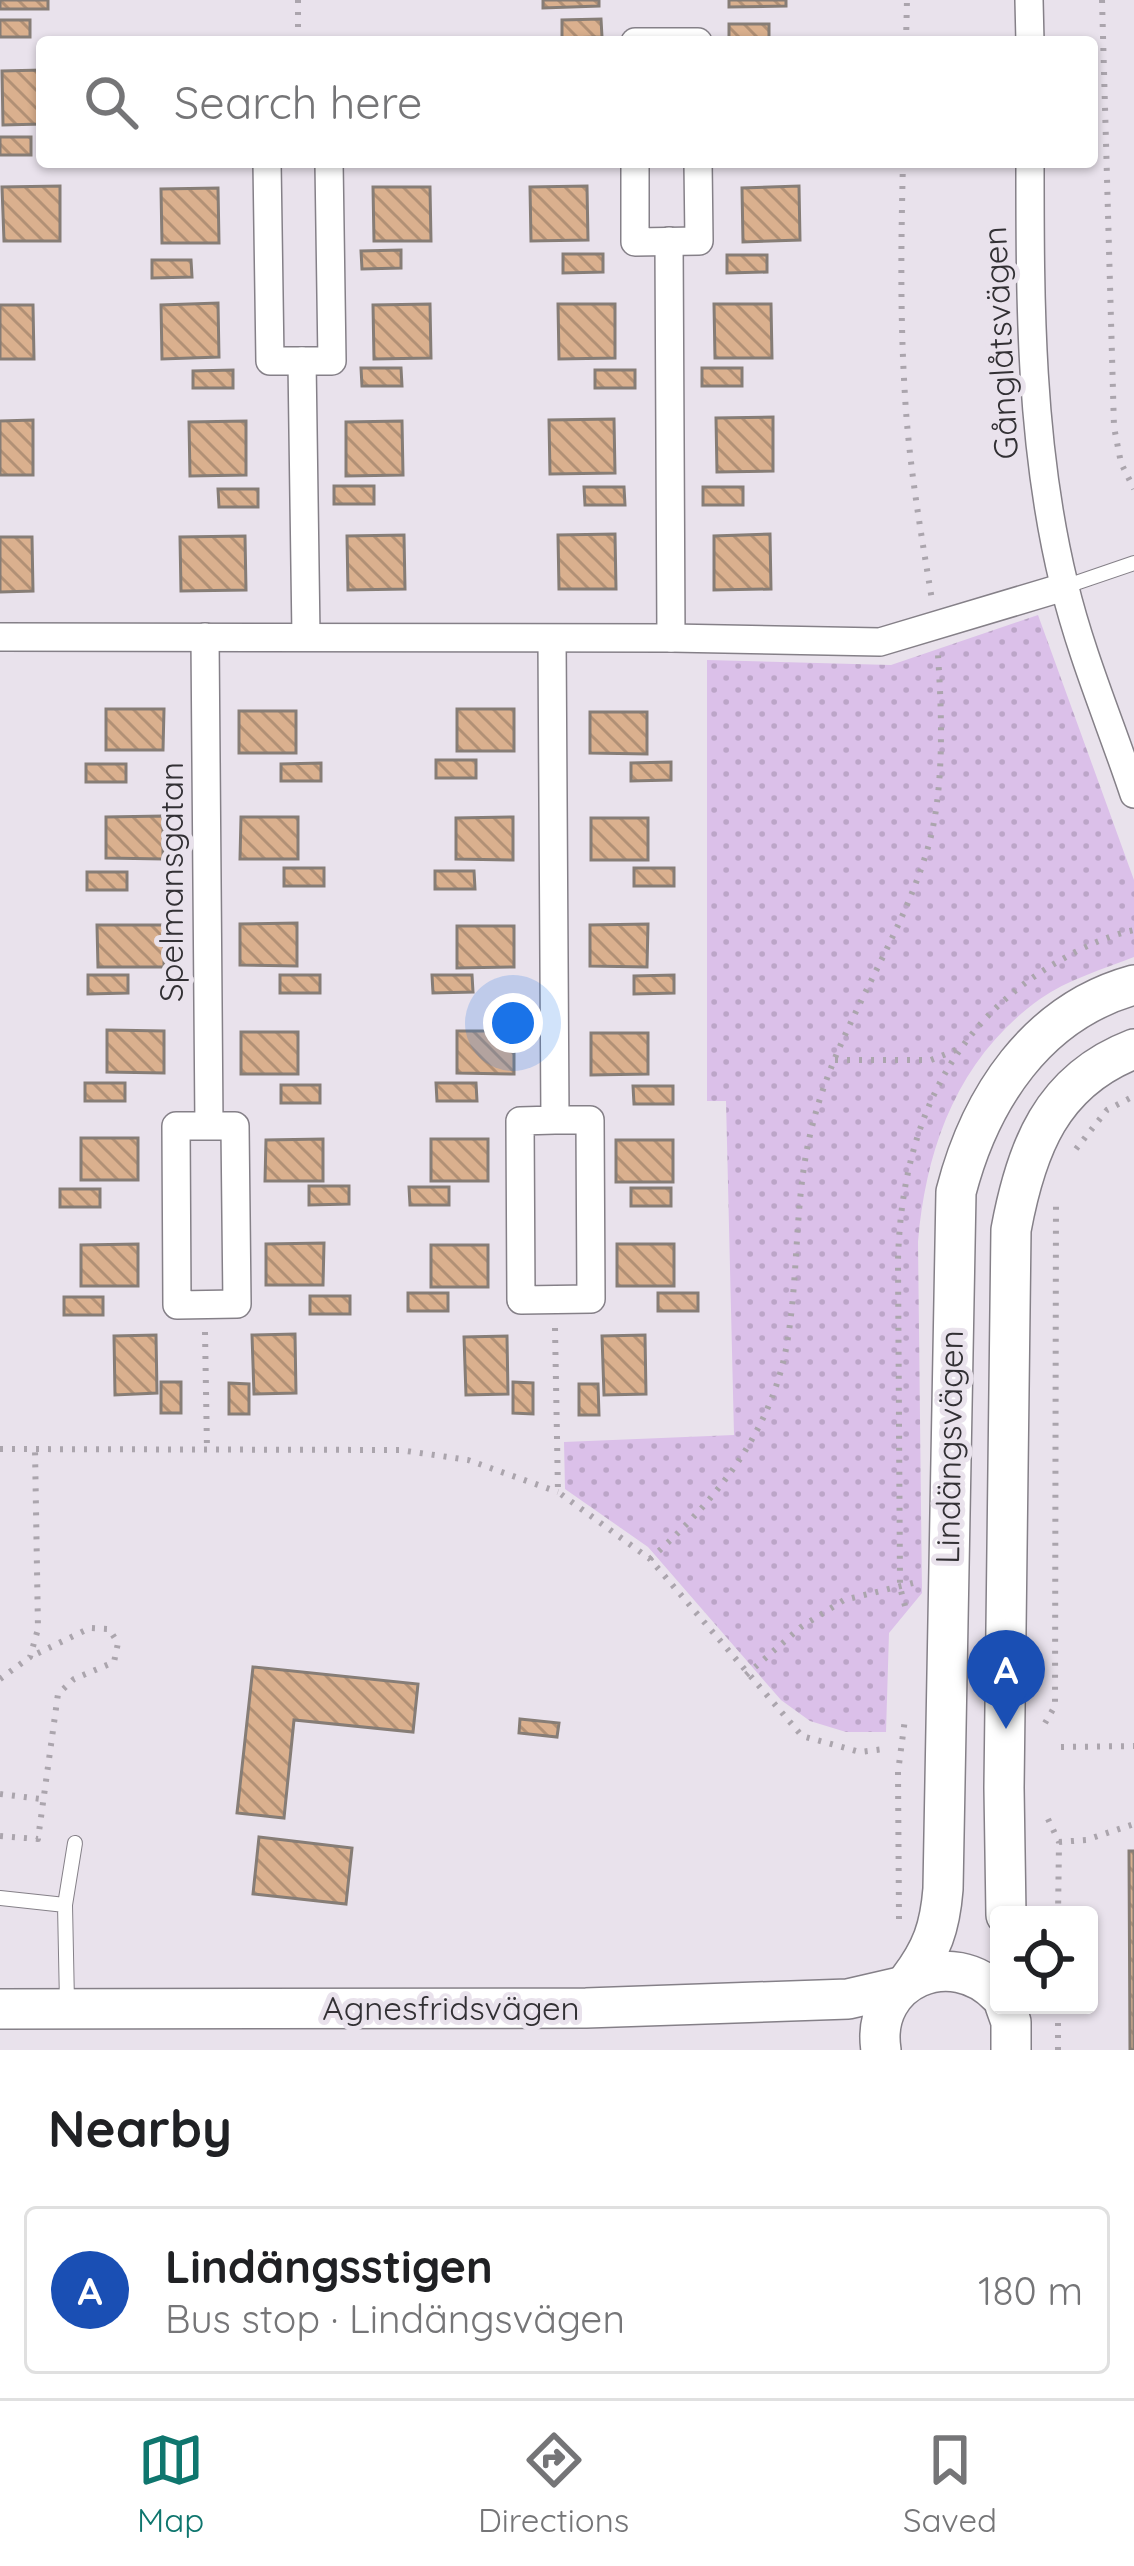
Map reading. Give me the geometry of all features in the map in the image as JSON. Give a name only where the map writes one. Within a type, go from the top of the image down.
[{"type":"street","points":[[1029,0],[1030,36]]},
{"type":"street","points":[[267,168],[270,362],[332,361],[329,168]]},
{"type":"street","points":[[635,168],[635,242],[699,241],[698,168]]},
{"type":"street","name":"Gånglåtsvägen","points":[[1030,168],[1030,357],[1042,467],[1064,586],[1134,794]]},
{"type":"street","points":[[669,242],[670,638]]},
{"type":"street","points":[[302,361],[306,636]]},
{"type":"street","points":[[0,638],[880,642],[1064,586]]},
{"type":"street","name":"Spelmansgatan","points":[[205,637],[209,1126]]},
{"type":"street","points":[[552,638],[555,1120]]},
{"type":"street","name":"Lindängsvägen","points":[[880,2050],[883,2013],[929,1954],[940,1926],[956,1192],[967,1148],[1011,1068],[1044,1034],[1081,1007],[1134,985]]},
{"type":"street","name":"Lindängsvägen","points":[[1006,1906],[1011,1230],[1021,1175],[1053,1108],[1082,1078],[1110,1058],[1134,1049]]},
{"type":"street","points":[[555,1120],[590,1120],[591,1300],[521,1300],[520,1121],[555,1120]]},
{"type":"street","points":[[176,1126],[209,1126],[235,1126],[237,1304],[177,1305],[176,1126]]},
{"type":"street","points":[[904,1984],[936,1970],[964,1972],[989,1985],[1007,2015]]},
{"type":"street","name":"Agnesfridsvägen","points":[[0,2008],[586,2008],[848,1999],[904,1984]]},
{"type":"lane","points":[[1064,586],[1134,563]]},
{"type":"lane","points":[[68,2008],[65,1904],[75,1843]]},
{"type":"lane","points":[[0,1898],[65,1904]]},
{"type":"path","points":[[298,0],[298,36]]},
{"type":"path","points":[[906,36],[907,0]]},
{"type":"path","points":[[1102,0],[1114,427],[1121,463],[1134,489]]},
{"type":"path","points":[[650,1558],[686,1527],[736,1471],[771,1399],[786,1349],[799,1202],[813,1122],[835,1060],[928,851],[944,734],[936,625],[915,498],[905,396],[903,168]]},
{"type":"path","points":[[835,1060],[931,1060],[957,1050]]},
{"type":"path","points":[[1066,1167],[1107,1110],[1134,1096]]},
{"type":"path","points":[[1045,1723],[1055,1706],[1057,1186]]},
{"type":"path","points":[[555,1300],[558,1492]]},
{"type":"path","points":[[205,1305],[207,1449]]},
{"type":"path","points":[[30,1657],[38,1629],[35,1449]]},
{"type":"path","points":[[0,1450],[207,1449],[439,1454],[468,1460],[558,1492],[650,1558],[746,1676],[802,1736],[860,1752],[884,1749]]},
{"type":"path","points":[[746,1676],[801,1627],[844,1600],[946,1574]]},
{"type":"path","points":[[0,1678],[30,1657],[90,1628],[103,1626],[118,1643],[114,1662],[74,1678],[58,1694],[38,1839],[0,1836]]},
{"type":"path","points":[[899,1928],[898,1772],[905,1719]]},
{"type":"path","points":[[1061,1747],[1134,1746]]},
{"type":"path","points":[[0,1794],[41,1799]]},
{"type":"path","points":[[1048,1819],[1059,1842],[1058,1906]]},
{"type":"path","points":[[1059,1842],[1086,1840],[1134,1824]]},
{"type":"path","points":[[1058,2014],[1058,2050]]},
{"type":"shaded area","points":[[1038,615],[1134,880],[1134,957],[1062,986],[1012,1022],[967,1077],[938,1139],[918,1242],[922,1593],[889,1633],[886,1732],[846,1732],[810,1721],[781,1700],[648,1547],[565,1489],[564,1442],[734,1435],[726,1101],[707,1101],[707,660],[891,665]]},
{"type":"building","points":[[0,0],[48,0],[48,9],[0,9]]},
{"type":"building","points":[[543,0],[599,0],[599,6],[543,8]]},
{"type":"building","points":[[729,0],[786,0],[786,6],[729,7]]},
{"type":"building","points":[[601,19],[602,36],[562,36],[562,20]]},
{"type":"building","points":[[0,20],[30,20],[30,37],[0,37]]},
{"type":"building","points":[[729,24],[769,24],[769,36],[729,36]]},
{"type":"building","points":[[36,70],[36,124],[3,125],[2,71]]},
{"type":"building","points":[[0,137],[31,137],[31,155],[0,155]]},
{"type":"building","points":[[60,186],[60,241],[4,241],[2,187]]},
{"type":"building","points":[[587,186],[588,240],[531,241],[530,187]]},
{"type":"building","points":[[799,186],[800,240],[743,242],[742,188]]},
{"type":"building","points":[[373,187],[430,187],[431,241],[374,241]]},
{"type":"building","points":[[218,188],[219,243],[162,243],[161,189]]},
{"type":"building","points":[[401,250],[401,268],[362,269],[361,251]]},
{"type":"building","points":[[563,254],[603,254],[603,272],[563,273]]},
{"type":"building","points":[[727,255],[767,255],[767,272],[727,273]]},
{"type":"building","points":[[152,260],[191,260],[192,277],[152,278]]},
{"type":"building","points":[[218,303],[219,357],[162,359],[161,305]]},
{"type":"building","points":[[430,304],[431,358],[374,359],[373,305]]},
{"type":"building","points":[[558,304],[615,304],[615,358],[559,359]]},
{"type":"building","points":[[714,304],[771,304],[772,358],[715,358]]},
{"type":"building","points":[[0,305],[33,305],[34,359],[0,359]]},
{"type":"building","points":[[361,368],[401,368],[402,386],[362,386]]},
{"type":"building","points":[[702,368],[742,368],[742,386],[702,386]]},
{"type":"building","points":[[233,370],[233,388],[193,388],[193,371]]},
{"type":"building","points":[[595,370],[635,370],[635,388],[595,388]]},
{"type":"building","points":[[773,417],[773,471],[717,472],[716,418]]},
{"type":"building","points":[[614,419],[615,473],[550,474],[549,420]]},
{"type":"building","points":[[33,420],[33,475],[0,475],[0,421]]},
{"type":"building","points":[[246,421],[246,475],[190,476],[189,422]]},
{"type":"building","points":[[402,421],[403,475],[346,476],[346,422]]},
{"type":"building","points":[[334,486],[374,486],[374,504],[334,504]]},
{"type":"building","points":[[584,487],[624,487],[625,505],[585,505]]},
{"type":"building","points":[[703,487],[743,487],[743,505],[703,505]]},
{"type":"building","points":[[218,489],[258,489],[258,507],[219,507]]},
{"type":"building","points":[[615,534],[616,589],[559,589],[558,535]]},
{"type":"building","points":[[770,534],[771,589],[714,590],[714,536]]},
{"type":"building","points":[[404,535],[405,589],[348,590],[347,536]]},
{"type":"building","points":[[245,536],[246,590],[181,591],[180,537]]},
{"type":"building","points":[[0,537],[32,537],[33,591],[0,592]]},
{"type":"building","points":[[106,709],[164,709],[163,750],[106,750]]},
{"type":"building","points":[[457,709],[514,709],[514,751],[457,751]]},
{"type":"building","points":[[239,711],[296,711],[296,753],[239,753]]},
{"type":"building","points":[[590,712],[647,712],[647,754],[590,753]]},
{"type":"building","points":[[436,760],[476,760],[476,778],[436,778]]},
{"type":"building","points":[[671,762],[671,780],[631,781],[631,763]]},
{"type":"building","points":[[321,763],[321,781],[281,781],[281,764]]},
{"type":"building","points":[[86,764],[126,764],[126,782],[86,782]]},
{"type":"building","points":[[163,816],[163,859],[106,858],[106,817]]},
{"type":"building","points":[[241,817],[298,817],[298,859],[240,859]]},
{"type":"building","points":[[513,817],[513,860],[456,859],[456,818]]},
{"type":"building","points":[[591,818],[648,818],[648,860],[591,860]]},
{"type":"building","points":[[284,868],[324,868],[324,886],[284,886]]},
{"type":"building","points":[[634,868],[674,868],[674,886],[634,886]]},
{"type":"building","points":[[435,871],[474,871],[475,889],[435,889]]},
{"type":"building","points":[[87,872],[127,872],[127,890],[87,890]]},
{"type":"building","points":[[297,923],[297,966],[240,965],[240,924]]},
{"type":"building","points":[[648,924],[647,967],[590,966],[590,925]]},
{"type":"building","points":[[97,925],[164,925],[164,967],[98,967]]},
{"type":"building","points":[[457,926],[514,926],[514,967],[457,968]]},
{"type":"building","points":[[88,975],[128,975],[128,993],[88,994]]},
{"type":"building","points":[[280,975],[320,975],[320,993],[280,993]]},
{"type":"building","points":[[432,975],[472,975],[473,992],[433,993]]},
{"type":"building","points":[[674,975],[674,993],[634,994],[634,976]]},
{"type":"building","points":[[107,1030],[164,1031],[164,1073],[107,1072]]},
{"type":"building","points":[[457,1031],[514,1031],[514,1074],[457,1073]]},
{"type":"building","points":[[241,1032],[298,1032],[298,1074],[241,1074]]},
{"type":"building","points":[[591,1033],[648,1033],[648,1074],[591,1075]]},
{"type":"building","points":[[85,1083],[125,1083],[125,1101],[85,1101]]},
{"type":"building","points":[[436,1083],[476,1083],[477,1101],[437,1101]]},
{"type":"building","points":[[281,1085],[320,1085],[320,1103],[281,1103]]},
{"type":"building","points":[[633,1086],[673,1086],[673,1104],[634,1104]]},
{"type":"building","points":[[81,1138],[138,1138],[138,1180],[81,1180]]},
{"type":"building","points":[[323,1139],[323,1181],[265,1181],[266,1140]]},
{"type":"building","points":[[431,1139],[488,1139],[488,1181],[431,1181]]},
{"type":"building","points":[[616,1140],[673,1140],[673,1182],[616,1182]]},
{"type":"building","points":[[309,1186],[349,1186],[349,1204],[309,1205]]},
{"type":"building","points":[[409,1187],[449,1187],[449,1205],[410,1205]]},
{"type":"building","points":[[631,1188],[671,1188],[671,1206],[631,1206]]},
{"type":"building","points":[[60,1189],[100,1189],[100,1207],[60,1207]]},
{"type":"building","points":[[324,1243],[323,1285],[266,1285],[266,1244]]},
{"type":"building","points":[[138,1244],[138,1286],[81,1286],[81,1245]]},
{"type":"building","points":[[617,1244],[674,1244],[674,1286],[617,1286]]},
{"type":"building","points":[[431,1245],[488,1245],[488,1287],[431,1287]]},
{"type":"building","points":[[408,1293],[448,1293],[448,1311],[408,1311]]},
{"type":"building","points":[[658,1293],[698,1293],[698,1311],[658,1311]]},
{"type":"building","points":[[310,1296],[350,1296],[350,1314],[310,1314]]},
{"type":"building","points":[[64,1297],[103,1297],[103,1315],[64,1315]]},
{"type":"building","points":[[295,1334],[296,1393],[254,1394],[252,1335]]},
{"type":"building","points":[[156,1335],[157,1393],[115,1395],[114,1336]]},
{"type":"building","points":[[645,1335],[646,1394],[604,1395],[602,1336]]},
{"type":"building","points":[[507,1336],[508,1394],[466,1395],[464,1337]]},
{"type":"building","points":[[161,1382],[181,1382],[181,1413],[161,1413]]},
{"type":"building","points":[[513,1382],[533,1383],[533,1414],[513,1413]]},
{"type":"building","points":[[229,1383],[249,1384],[249,1414],[229,1414]]},
{"type":"building","points":[[579,1384],[598,1384],[599,1415],[579,1415]]},
{"type":"building","points":[[253,1667],[418,1684],[413,1732],[294,1720],[284,1818],[237,1813]]},
{"type":"building","points":[[520,1719],[559,1723],[557,1737],[519,1733]]},
{"type":"building","points":[[259,1837],[352,1848],[346,1904],[253,1894]]},
{"type":"building","points":[[1129,1851],[1134,1851],[1134,2050],[1130,2050]]},
{"type":"place","name":"Lindängsstigen","points":[[1006,1729]]}]
